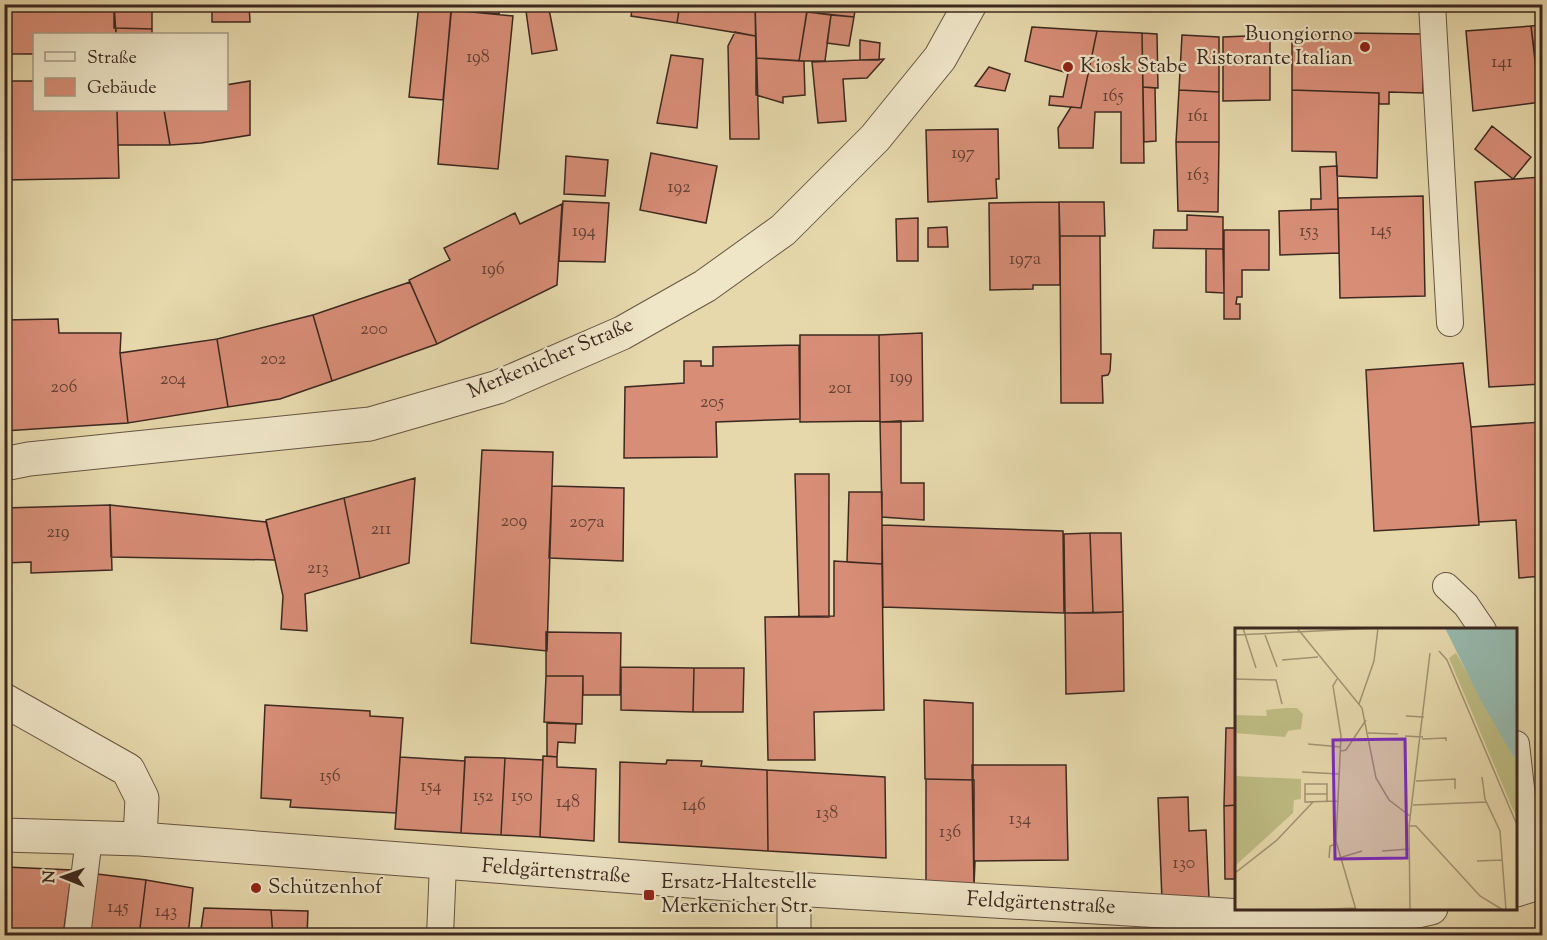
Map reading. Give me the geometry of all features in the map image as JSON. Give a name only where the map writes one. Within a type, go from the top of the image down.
[{"type":"street","name":"Merkenicher Straße","points":[[4,464],[29,459],[370,424],[498,387],[622,333],[705,286],[783,230],[875,138],[940,58],[970,4]]},
{"type":"street","points":[[4,700],[128,770],[142,798],[140,839]]},
{"type":"street","name":"Feldgärtenstraße","points":[[4,835],[140,839],[794,890],[1310,920],[1347,926],[1426,910]]},
{"type":"street","points":[[794,890],[794,936]]},
{"type":"lane","points":[[1432,4],[1450,323]]},
{"type":"lane","points":[[1446,586],[1466,605],[1482,628]]},
{"type":"lane","points":[[1517,763],[1530,886]]},
{"type":"lane","points":[[77,936],[89,838]]},
{"type":"lane","points":[[440,936],[443,864]]},
{"type":"building","points":[[4,4],[114,4],[116,33],[33,33],[33,54],[4,54]]},
{"type":"building","points":[[114,4],[152,4],[152,29],[114,28]]},
{"type":"building","points":[[212,4],[249,4],[250,22],[212,22]]},
{"type":"building","points":[[419,4],[452,4],[443,100],[409,97]]},
{"type":"building","points":[[452,4],[500,4],[499,14],[451,10]]},
{"type":"building","points":[[525,4],[548,4],[557,50],[532,54]]},
{"type":"building","points":[[633,4],[680,4],[677,23],[631,16]]},
{"type":"building","points":[[680,4],[755,4],[756,36],[677,23]]},
{"type":"building","points":[[755,4],[808,4],[799,61],[756,58]]},
{"type":"building","points":[[808,4],[856,4],[854,17],[807,12]]},
{"type":"building","points":[[451,10],[513,16],[498,169],[438,164]]},
{"type":"building","points":[[807,12],[831,15],[825,61],[799,61]]},
{"type":"building","points":[[831,15],[854,17],[849,46],[827,43]]},
{"type":"building","points":[[1542,25],[1542,95],[1539,95],[1531,26]]},
{"type":"building","points":[[1531,26],[1541,102],[1473,111],[1466,31]]},
{"type":"building","name":"Kiosk Stabe","points":[[1032,27],[1097,31],[1081,108],[1049,105],[1050,96],[1063,97],[1068,73],[1025,61]]},
{"type":"building","points":[[116,28],[152,29],[152,33],[116,33]]},
{"type":"building","points":[[1097,31],[1142,33],[1144,163],[1121,163],[1121,112],[1095,112],[1093,148],[1059,148],[1058,128],[1071,107],[1081,108]]},
{"type":"building","points":[[735,32],[756,36],[759,139],[730,139],[728,46]]},
{"type":"building","points":[[1142,33],[1157,34],[1158,88],[1143,87]]},
{"type":"building","points":[[1292,34],[1423,34],[1423,93],[1389,92],[1389,104],[1379,104],[1379,93],[1292,90]]},
{"type":"building","points":[[1182,35],[1219,37],[1219,92],[1179,90]]},
{"type":"building","points":[[1270,35],[1270,100],[1223,101],[1223,37]]},
{"type":"building","points":[[860,40],[880,43],[879,60],[860,60]]},
{"type":"building","points":[[671,55],[703,59],[697,128],[657,123]]},
{"type":"building","points":[[756,58],[804,61],[805,95],[783,97],[783,103],[756,95]]},
{"type":"building","points":[[884,59],[867,78],[843,79],[846,121],[818,123],[812,62]]},
{"type":"building","points":[[989,67],[1010,74],[1005,91],[975,86]]},
{"type":"building","points":[[4,81],[33,81],[33,111],[117,111],[119,178],[4,180]]},
{"type":"building","points":[[250,81],[250,135],[201,143],[170,145],[164,111],[228,111],[228,85]]},
{"type":"building","points":[[1143,87],[1155,88],[1156,141],[1144,142]]},
{"type":"building","points":[[1179,90],[1219,92],[1219,142],[1176,142]]},
{"type":"building","points":[[1292,90],[1379,93],[1377,178],[1337,176],[1336,152],[1292,151]]},
{"type":"building","points":[[117,111],[164,111],[170,145],[118,145]]},
{"type":"building","points":[[1492,126],[1531,157],[1513,179],[1475,149]]},
{"type":"building","points":[[998,129],[997,198],[928,202],[926,130]]},
{"type":"building","points":[[1176,142],[1219,142],[1218,212],[1178,211]]},
{"type":"building","points":[[651,153],[717,166],[706,223],[640,210]]},
{"type":"building","points":[[566,156],[608,160],[605,196],[564,194]]},
{"type":"building","points":[[1337,166],[1338,209],[1311,210],[1311,199],[1321,199],[1320,167]]},
{"type":"building","points":[[1542,177],[1542,384],[1489,387],[1475,182]]},
{"type":"building","points":[[1423,196],[1425,296],[1340,298],[1338,198]]},
{"type":"building","points":[[563,201],[609,203],[605,262],[559,261]]},
{"type":"building","points":[[1059,202],[1104,202],[1105,236],[1060,236]]},
{"type":"building","points":[[1059,202],[1060,285],[1033,285],[1033,289],[990,290],[989,203]]},
{"type":"building","points":[[562,204],[557,285],[437,344],[409,280],[450,260],[444,248],[515,213],[520,224]]},
{"type":"building","points":[[1338,209],[1339,253],[1280,255],[1279,211]]},
{"type":"building","points":[[1187,215],[1223,217],[1223,249],[1153,248],[1154,230],[1187,230]]},
{"type":"building","points":[[918,218],[918,261],[897,261],[896,219]]},
{"type":"building","points":[[947,227],[948,247],[928,247],[928,228]]},
{"type":"building","points":[[1224,230],[1269,230],[1269,270],[1242,270],[1242,297],[1237,297],[1236,304],[1240,304],[1240,319],[1224,319]]},
{"type":"building","points":[[1060,236],[1100,236],[1101,354],[1111,354],[1110,371],[1108,375],[1102,376],[1103,403],[1061,403]]},
{"type":"building","points":[[1206,249],[1223,249],[1224,293],[1206,292]]},
{"type":"building","points":[[410,282],[437,344],[332,381],[313,315]]},
{"type":"building","points":[[313,315],[332,381],[280,399],[228,407],[217,339]]},
{"type":"building","points":[[58,319],[59,333],[121,333],[120,353],[128,423],[4,431],[4,320]]},
{"type":"building","points":[[922,333],[923,421],[880,422],[879,335]]},
{"type":"building","points":[[800,335],[879,335],[880,421],[800,422]]},
{"type":"building","points":[[217,339],[228,407],[128,423],[120,353]]},
{"type":"building","points":[[799,345],[800,419],[716,422],[717,457],[624,458],[625,387],[684,383],[684,361],[701,361],[701,366],[713,366],[713,347]]},
{"type":"building","points":[[1463,363],[1479,525],[1374,531],[1366,370]]},
{"type":"building","points":[[901,421],[901,483],[924,483],[924,520],[882,517],[880,422]]},
{"type":"building","points":[[1542,422],[1542,576],[1519,578],[1516,520],[1479,522],[1471,427]]},
{"type":"building","points":[[482,450],[553,452],[547,651],[471,643]]},
{"type":"building","points":[[795,474],[829,474],[829,617],[799,617]]},
{"type":"building","points":[[415,478],[409,563],[360,578],[344,498]]},
{"type":"building","points":[[552,486],[624,488],[623,561],[549,558]]},
{"type":"building","points":[[849,492],[882,492],[882,564],[847,562]]},
{"type":"building","points":[[344,498],[360,578],[305,594],[307,631],[281,629],[283,596],[266,520]]},
{"type":"building","points":[[110,505],[266,522],[275,560],[111,557]]},
{"type":"building","points":[[110,505],[112,570],[31,573],[31,562],[4,563],[4,508]]},
{"type":"building","points":[[882,525],[1063,531],[1064,613],[883,607]]},
{"type":"building","points":[[1090,533],[1121,533],[1123,612],[1093,613]]},
{"type":"building","points":[[1090,533],[1093,613],[1065,613],[1064,534]]},
{"type":"building","points":[[834,561],[882,564],[884,710],[814,712],[815,760],[768,760],[765,617],[834,616]]},
{"type":"building","points":[[1123,612],[1124,691],[1066,694],[1065,613]]},
{"type":"building","points":[[546,632],[621,633],[620,695],[583,695],[583,676],[546,676]]},
{"type":"building","points":[[621,667],[694,668],[693,712],[621,710]]},
{"type":"building","points":[[694,668],[744,668],[743,712],[693,712]]},
{"type":"building","points":[[546,676],[583,676],[582,724],[544,722]]},
{"type":"building","points":[[924,700],[973,703],[973,780],[925,779]]},
{"type":"building","points":[[265,705],[370,711],[370,716],[403,718],[396,813],[290,807],[291,800],[261,798]]},
{"type":"building","points":[[547,723],[576,724],[575,743],[558,742],[557,757],[547,756]]},
{"type":"building","points":[[1226,728],[1235,728],[1235,805],[1224,806]]},
{"type":"building","points":[[543,756],[557,757],[557,767],[596,769],[594,841],[540,837]]},
{"type":"building","points":[[400,757],[465,761],[461,833],[395,829]]},
{"type":"building","points":[[465,757],[505,758],[501,835],[461,833]]},
{"type":"building","points":[[505,758],[543,760],[540,837],[501,835]]},
{"type":"building","points":[[667,760],[702,761],[701,766],[767,770],[768,851],[619,842],[620,762],[666,764]]},
{"type":"building","points":[[972,765],[1066,765],[1068,860],[975,861],[974,886]]},
{"type":"building","points":[[767,770],[885,777],[886,858],[768,851]]},
{"type":"building","points":[[926,779],[974,780],[974,886],[926,885]]},
{"type":"building","points":[[1188,797],[1189,831],[1206,830],[1209,898],[1162,900],[1158,798]]},
{"type":"building","points":[[1235,805],[1235,879],[1225,879],[1224,806]]},
{"type":"building","points":[[6,867],[72,870],[63,936],[4,936]]},
{"type":"building","points":[[97,874],[146,880],[139,936],[90,936]]},
{"type":"building","points":[[146,880],[193,888],[188,936],[139,936]]},
{"type":"building","points":[[204,908],[271,910],[273,936],[200,936]]},
{"type":"building","points":[[271,910],[308,911],[307,936],[273,936]]},
{"type":"place","name":"Buongiorno Ristorante Italian","points":[[1365,47]]},
{"type":"place","name":"Kiosk Stabe","points":[[1068,67]]},
{"type":"place","name":"Schützenhof","points":[[256,888]]},
{"type":"place","name":"Ersatz-Haltestelle Merkenicher Str.","points":[[649,895]]}]
